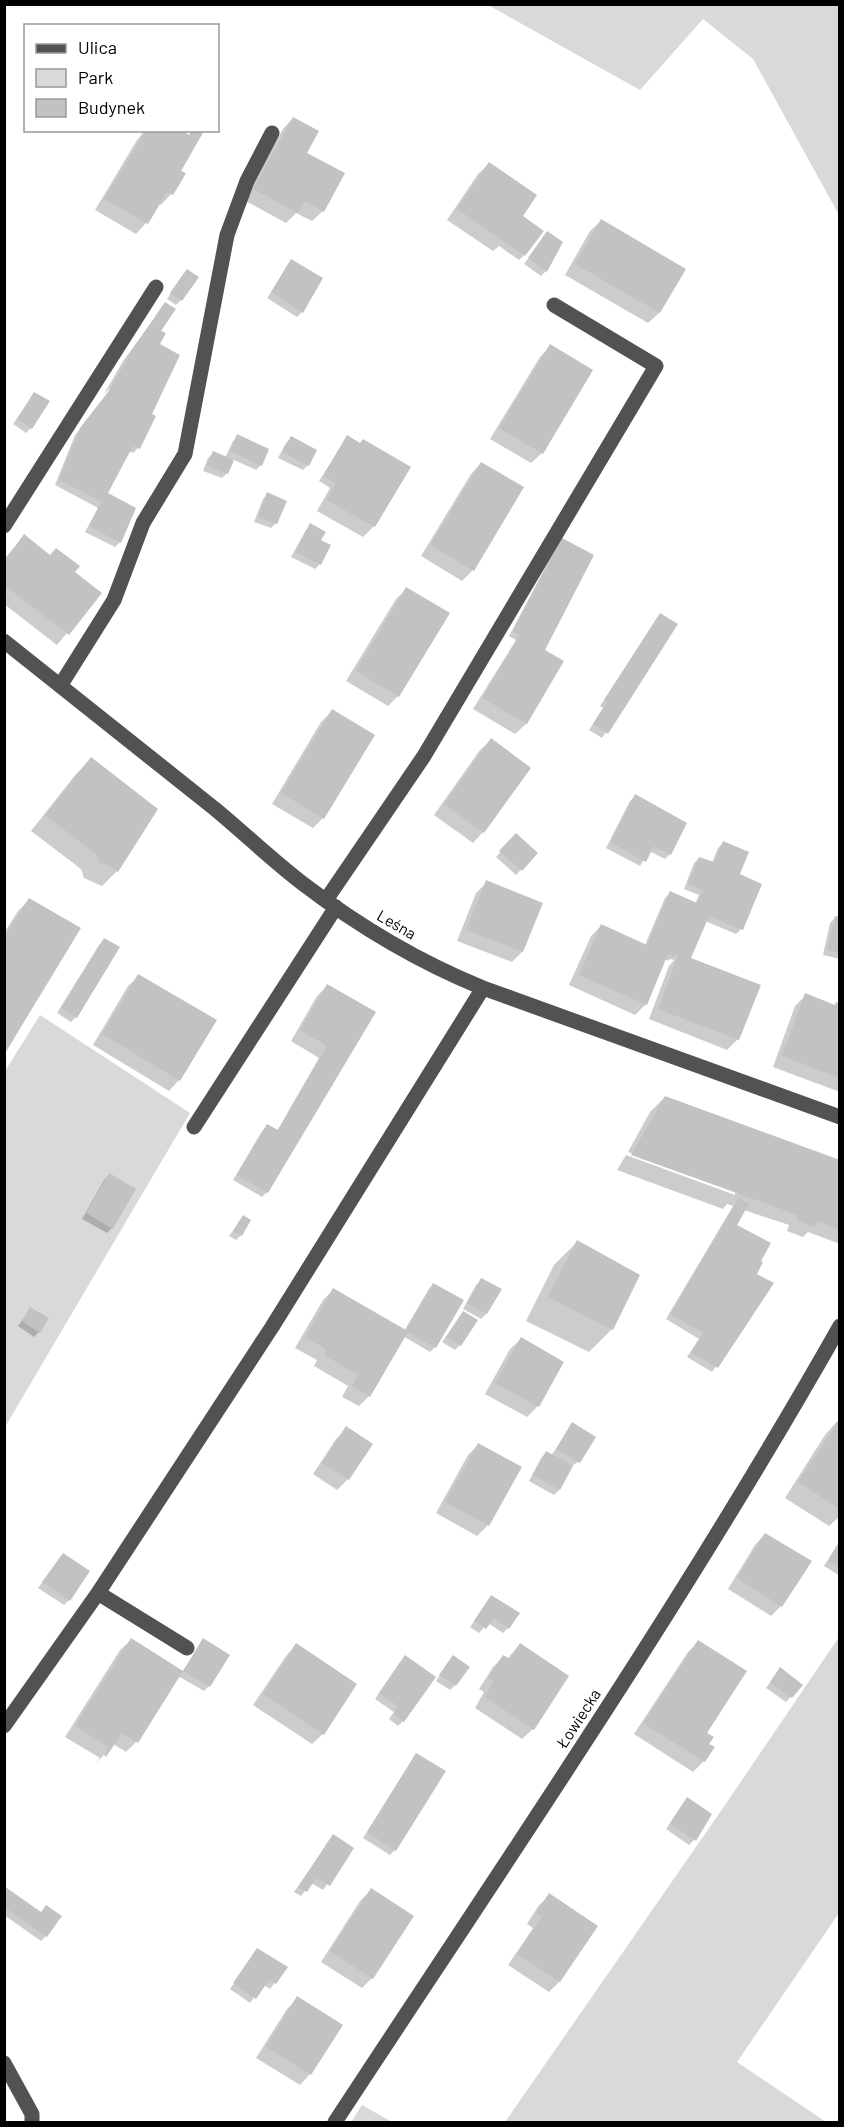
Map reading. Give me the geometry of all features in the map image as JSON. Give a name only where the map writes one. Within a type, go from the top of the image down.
[{"type":"street","points":[[60,686],[114,600],[143,523],[185,454],[227,234],[247,181],[272,133]]},
{"type":"street","points":[[4,526],[156,287]]},
{"type":"street","points":[[194,1127],[424,756],[656,366],[554,305]]},
{"type":"street","name":"Leśna","points":[[6,647],[60,686],[331,904],[428,962],[483,988],[840,1117]]},
{"type":"street","points":[[4,1726],[98,1593],[278,1317],[483,988]]},
{"type":"street","name":"Łowiecka","points":[[335,2122],[669,1611],[791,1412],[840,1326]]},
{"type":"street","points":[[98,1593],[187,1648]]},
{"type":"street","points":[[4,2063],[32,2115],[32,2122]]},
{"type":"green space","points":[[488,5],[839,5],[839,215],[753,59],[703,19],[640,90]]},
{"type":"green space","points":[[40,1015],[190,1113],[5,1427],[5,1071]]},
{"type":"green space","points":[[839,1637],[839,1913],[737,2062],[826,2122],[505,2122],[723,1808]]},
{"type":"green space","points":[[362,2105],[392,2122],[351,2122]]},
{"type":"building","points":[[293,117],[319,131],[307,153],[345,173],[324,212],[305,201],[298,213],[253,189]]},
{"type":"building","points":[[145,132],[185,132],[189,135],[191,132],[203,132],[181,171],[186,173],[181,182],[173,195],[167,192],[148,224],[104,199]]},
{"type":"building","points":[[489,162],[537,195],[523,216],[544,231],[525,256],[457,209]]},
{"type":"building","points":[[601,219],[686,269],[660,313],[575,264]]},
{"type":"building","points":[[547,231],[563,242],[547,272],[528,258]]},
{"type":"building","points":[[291,259],[323,278],[303,313],[271,292]]},
{"type":"building","points":[[187,269],[199,277],[182,301],[170,293]]},
{"type":"building","points":[[165,302],[176,309],[161,331],[166,333],[160,344],[180,355],[152,414],[156,416],[140,449],[133,446],[108,493],[136,508],[121,543],[89,526],[103,502],[59,480],[80,428],[108,392],[133,349]]},
{"type":"building","points":[[550,344],[593,370],[543,454],[499,428]]},
{"type":"building","points":[[34,392],[50,401],[32,429],[17,419]]},
{"type":"building","points":[[237,434],[269,449],[262,466],[230,451]]},
{"type":"building","points":[[347,435],[360,443],[363,439],[411,467],[375,527],[326,500],[336,483],[323,476]]},
{"type":"building","points":[[291,436],[317,450],[309,466],[282,452]]},
{"type":"building","points":[[213,451],[234,460],[228,474],[207,465]]},
{"type":"building","points":[[481,462],[524,487],[474,571],[430,545]]},
{"type":"building","points":[[267,492],[287,501],[277,524],[258,517]]},
{"type":"building","points":[[310,523],[326,532],[321,540],[331,545],[321,565],[295,552]]},
{"type":"building","points":[[24,534],[50,555],[56,548],[80,566],[75,572],[102,593],[69,635],[4,585],[4,562]]},
{"type":"building","points":[[562,538],[594,555],[545,650],[564,661],[527,724],[482,698],[520,635],[513,631]]},
{"type":"building","points":[[406,587],[450,613],[399,697],[356,671]]},
{"type":"building","points":[[660,613],[678,624],[608,734],[593,724],[607,702],[604,700]]},
{"type":"building","points":[[332,709],[375,735],[324,819],[281,793]]},
{"type":"building","points":[[491,738],[531,768],[484,833],[444,804]]},
{"type":"building","points":[[91,757],[158,809],[118,872],[109,865],[99,863],[96,854],[45,815]]},
{"type":"building","points":[[635,794],[687,823],[671,855],[654,846],[646,862],[610,842]]},
{"type":"building","points":[[516,833],[538,853],[522,871],[499,851]]},
{"type":"building","points":[[723,841],[749,852],[740,874],[762,884],[743,930],[709,916],[691,958],[761,985],[739,1040],[658,1009],[678,955],[676,954],[675,957],[668,954],[647,1005],[579,975],[601,924],[647,945],[670,891],[697,903],[703,890],[688,884],[699,857],[714,862]]},
{"type":"building","points":[[486,880],[543,903],[523,952],[466,930]]},
{"type":"building","points":[[29,898],[81,928],[4,1055],[4,937]]},
{"type":"building","points":[[835,916],[840,917],[840,953],[827,950]]},
{"type":"building","points":[[104,938],[120,947],[77,1018],[61,1008]]},
{"type":"building","points":[[138,974],[217,1020],[180,1081],[102,1034]]},
{"type":"building","points":[[327,984],[376,1012],[268,1193],[237,1175],[267,1124],[278,1130],[327,1046],[300,1030]]},
{"type":"building","points":[[805,993],[835,1005],[836,1002],[840,1004],[840,1078],[782,1056]]},
{"type":"building","points":[[665,1096],[840,1160],[840,1230],[817,1221],[815,1227],[796,1220],[798,1215],[631,1155]]},
{"type":"building","points":[[109,1173],[136,1189],[113,1229],[86,1213]]},
{"type":"building","points":[[739,1198],[749,1204],[737,1225],[771,1243],[757,1274],[774,1283],[718,1368],[691,1352],[703,1333],[670,1314]]},
{"type":"building","points":[[243,1215],[251,1220],[242,1236],[233,1231]]},
{"type":"building","points":[[577,1240],[640,1275],[613,1330],[548,1297]]},
{"type":"building","points":[[481,1278],[502,1289],[487,1314],[467,1304]]},
{"type":"building","points":[[433,1283],[464,1300],[436,1348],[408,1332],[370,1397],[352,1386],[358,1375],[324,1355],[327,1350],[305,1337],[333,1288],[406,1330]]},
{"type":"building","points":[[30,1307],[49,1318],[40,1333],[22,1321]]},
{"type":"building","points":[[463,1311],[478,1320],[461,1346],[446,1337]]},
{"type":"building","points":[[521,1337],[564,1362],[539,1407],[495,1383]]},
{"type":"building","points":[[840,1419],[840,1509],[798,1482]]},
{"type":"building","points":[[572,1422],[596,1437],[580,1463],[556,1449]]},
{"type":"building","points":[[346,1426],[373,1444],[349,1480],[322,1463]]},
{"type":"building","points":[[478,1443],[522,1467],[489,1526],[445,1502]]},
{"type":"building","points":[[546,1451],[573,1466],[560,1490],[533,1475]]},
{"type":"building","points":[[765,1533],[812,1561],[782,1607],[737,1578]]},
{"type":"building","points":[[840,1542],[840,1568],[828,1561]]},
{"type":"building","points":[[63,1553],[90,1571],[70,1601],[42,1582]]},
{"type":"building","points":[[491,1595],[520,1613],[509,1629],[494,1618],[486,1629],[474,1621]]},
{"type":"building","points":[[131,1638],[183,1671],[138,1743],[122,1733],[106,1757],[104,1755],[109,1747],[75,1726]]},
{"type":"building","points":[[203,1638],[230,1655],[210,1687],[183,1671]]},
{"type":"building","points":[[698,1640],[747,1671],[707,1733],[714,1737],[709,1744],[715,1747],[705,1762],[643,1723]]},
{"type":"building","points":[[296,1643],[357,1684],[324,1735],[263,1694]]},
{"type":"building","points":[[520,1643],[569,1676],[534,1730],[485,1697],[493,1681],[488,1678],[503,1655],[510,1659]]},
{"type":"building","points":[[405,1655],[436,1677],[404,1722],[393,1714],[398,1706],[379,1693]]},
{"type":"building","points":[[453,1655],[470,1667],[456,1686],[439,1675]]},
{"type":"building","points":[[780,1667],[803,1685],[792,1698],[770,1682]]},
{"type":"building","points":[[416,1753],[446,1771],[396,1851],[367,1832]]},
{"type":"building","points":[[687,1797],[712,1814],[696,1841],[670,1823]]},
{"type":"building","points":[[333,1834],[354,1848],[330,1886],[316,1878],[307,1892],[298,1887]]},
{"type":"building","points":[[4,1886],[41,1912],[46,1905],[62,1916],[47,1937],[4,1907]]},
{"type":"building","points":[[371,1888],[414,1916],[373,1979],[330,1951]]},
{"type":"building","points":[[549,1893],[598,1926],[560,1982],[517,1954],[542,1917],[536,1913]]},
{"type":"building","points":[[257,1948],[288,1967],[276,1984],[269,1980],[256,1999],[233,1983]]},
{"type":"building","points":[[297,1996],[343,2025],[311,2075],[266,2047]]}]
